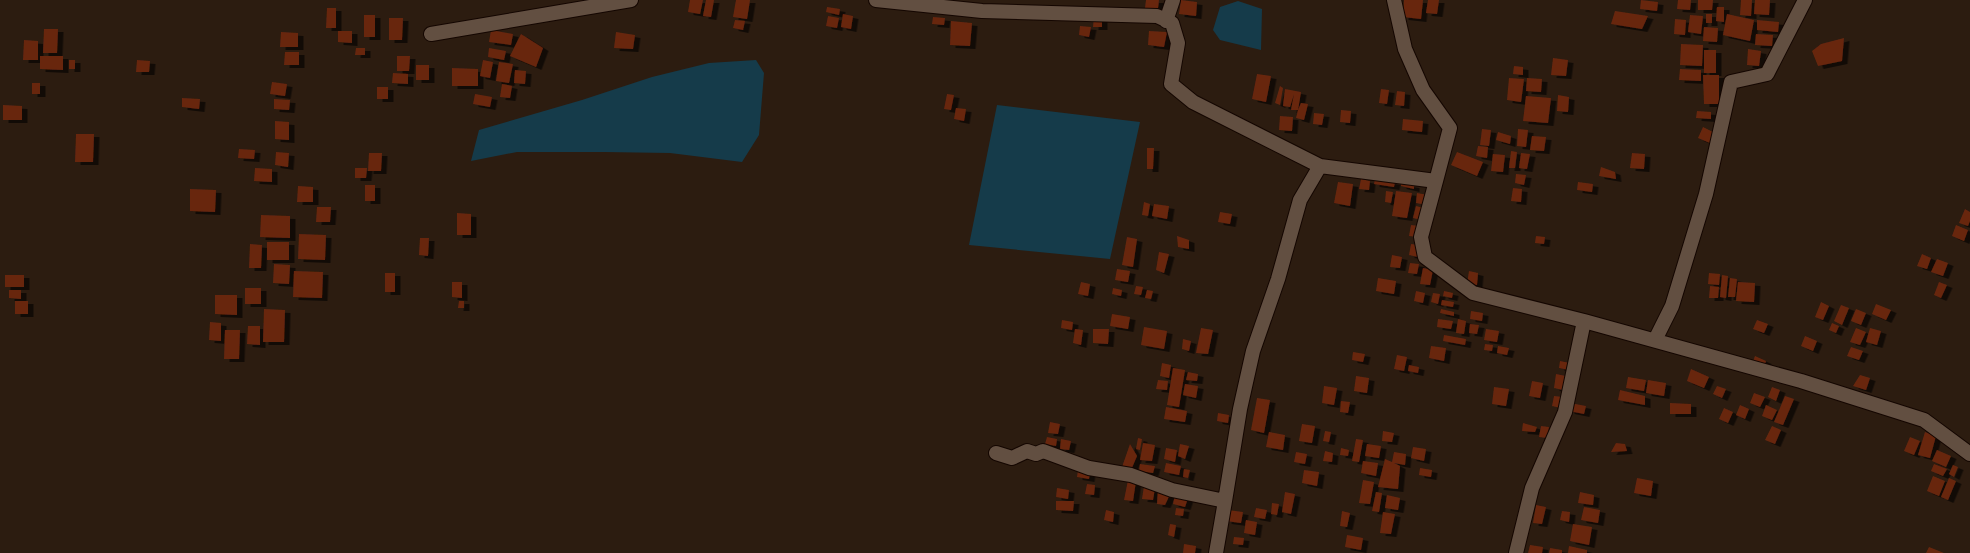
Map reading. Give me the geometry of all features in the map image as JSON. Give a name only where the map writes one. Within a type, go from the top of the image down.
[{"type":"street","points":[[431,34],[631,0]]},
{"type":"street","points":[[876,0],[982,11],[1157,16],[1172,24],[1178,43],[1171,84],[1194,102],[1320,166],[1436,181]]},
{"type":"street","points":[[1166,21],[1173,0]]},
{"type":"street","points":[[1394,0],[1405,50],[1424,90],[1450,128],[1421,237],[1425,256],[1473,293],[1655,340],[1801,381],[1924,420],[1970,454]]},
{"type":"street","points":[[1655,340],[1672,306],[1706,194],[1731,82],[1767,74],[1805,0]]},
{"type":"street","points":[[1216,553],[1240,409],[1253,351],[1278,279],[1300,200],[1320,166]]},
{"type":"street","points":[[1516,553],[1532,488],[1565,412],[1584,321]]},
{"type":"street","points":[[996,453],[1012,458],[1027,451],[1036,454],[1043,452],[1088,468],[1131,475],[1172,490],[1225,501]]},
{"type":"water","points":[[1238,1],[1262,9],[1261,50],[1220,40],[1213,30],[1220,7]]},
{"type":"water","points":[[756,60],[764,73],[759,135],[742,162],[670,153],[604,152],[517,152],[471,161],[479,130],[652,77],[709,63]]},
{"type":"water","points":[[997,105],[1140,122],[1110,259],[969,245]]},
{"type":"building","points":[[690,0],[703,0],[700,14],[688,12]]},
{"type":"building","points":[[706,0],[714,0],[711,17],[703,16]]},
{"type":"building","points":[[736,0],[750,0],[747,19],[733,17]]},
{"type":"building","points":[[1146,0],[1159,0],[1158,8],[1145,8]]},
{"type":"building","points":[[1181,0],[1197,2],[1196,16],[1179,14]]},
{"type":"building","points":[[1404,0],[1423,0],[1421,19],[1403,17]]},
{"type":"building","points":[[1428,0],[1439,0],[1437,14],[1426,13]]},
{"type":"building","points":[[1641,0],[1658,2],[1657,11],[1640,9]]},
{"type":"building","points":[[1678,0],[1691,0],[1690,10],[1677,9]]},
{"type":"building","points":[[1698,0],[1713,0],[1712,10],[1698,10]]},
{"type":"building","points":[[1741,0],[1752,0],[1751,16],[1740,15]]},
{"type":"building","points":[[1755,0],[1770,0],[1769,15],[1754,14]]},
{"type":"building","points":[[827,7],[840,9],[839,15],[826,12]]},
{"type":"building","points":[[1717,7],[1724,7],[1724,22],[1716,21]]},
{"type":"building","points":[[327,8],[336,8],[336,28],[326,28]]},
{"type":"building","points":[[1615,11],[1648,16],[1642,29],[1611,24]]},
{"type":"building","points":[[843,14],[853,16],[851,29],[841,27]]},
{"type":"building","points":[[1706,14],[1712,14],[1712,23],[1706,23]]},
{"type":"building","points":[[1727,14],[1754,20],[1750,41],[1723,35]]},
{"type":"building","points":[[364,15],[375,15],[375,37],[364,37]]},
{"type":"building","points":[[1690,15],[1703,16],[1701,34],[1688,32]]},
{"type":"building","points":[[828,16],[839,18],[837,28],[826,26]]},
{"type":"building","points":[[933,17],[945,18],[944,25],[932,24]]},
{"type":"building","points":[[1094,17],[1102,18],[1102,27],[1093,27]]},
{"type":"building","points":[[389,18],[403,18],[402,40],[389,40]]},
{"type":"building","points":[[1675,19],[1686,20],[1685,35],[1674,34]]},
{"type":"building","points":[[735,20],[745,21],[743,30],[733,28]]},
{"type":"building","points":[[1757,20],[1779,22],[1778,32],[1757,30]]},
{"type":"building","points":[[951,21],[972,23],[970,46],[950,45]]},
{"type":"building","points":[[1080,26],[1091,27],[1089,37],[1079,35]]},
{"type":"building","points":[[1704,27],[1718,28],[1717,42],[1703,41]]},
{"type":"building","points":[[44,29],[58,29],[57,53],[43,53]]},
{"type":"building","points":[[491,30],[513,34],[511,45],[489,42]]},
{"type":"building","points":[[338,31],[352,31],[352,43],[338,42]]},
{"type":"building","points":[[1149,31],[1167,32],[1164,47],[1148,45]]},
{"type":"building","points":[[281,32],[298,33],[298,47],[280,47]]},
{"type":"building","points":[[616,32],[635,35],[633,49],[614,48]]},
{"type":"building","points":[[521,34],[543,48],[536,67],[510,56]]},
{"type":"building","points":[[1756,34],[1773,35],[1772,46],[1755,45]]},
{"type":"building","points":[[1844,38],[1842,61],[1818,66],[1812,51],[1821,44]]},
{"type":"building","points":[[24,40],[38,41],[38,60],[23,60]]},
{"type":"building","points":[[1681,44],[1703,45],[1702,66],[1680,65]]},
{"type":"building","points":[[356,48],[365,48],[365,55],[355,55]]},
{"type":"building","points":[[489,48],[506,51],[504,60],[488,57]]},
{"type":"building","points":[[1748,49],[1761,51],[1759,66],[1747,65]]},
{"type":"building","points":[[1704,50],[1716,50],[1716,73],[1704,73]]},
{"type":"building","points":[[285,52],[299,52],[299,65],[284,65]]},
{"type":"building","points":[[40,56],[63,56],[63,70],[40,69]]},
{"type":"building","points":[[397,56],[410,56],[409,71],[397,71]]},
{"type":"building","points":[[1553,58],[1568,60],[1566,76],[1551,75]]},
{"type":"building","points":[[69,60],[75,60],[75,69],[69,69]]},
{"type":"building","points":[[137,60],[150,61],[149,72],[136,72]]},
{"type":"building","points":[[483,60],[493,62],[490,78],[480,76]]},
{"type":"building","points":[[499,62],[513,64],[509,83],[496,81]]},
{"type":"building","points":[[416,65],[429,65],[429,80],[416,80]]},
{"type":"building","points":[[1514,66],[1523,67],[1523,75],[1513,74]]},
{"type":"building","points":[[452,68],[478,69],[478,86],[452,86]]},
{"type":"building","points":[[1680,69],[1701,70],[1701,81],[1679,80]]},
{"type":"building","points":[[515,70],[526,71],[525,84],[514,83]]},
{"type":"building","points":[[393,73],[408,74],[408,84],[392,83]]},
{"type":"building","points":[[1257,74],[1271,76],[1266,102],[1252,99]]},
{"type":"building","points":[[1703,75],[1719,75],[1719,104],[1704,104]]},
{"type":"building","points":[[1509,78],[1524,79],[1521,102],[1507,100]]},
{"type":"building","points":[[1527,78],[1542,79],[1541,92],[1526,91]]},
{"type":"building","points":[[272,82],[287,84],[285,96],[270,94]]},
{"type":"building","points":[[32,83],[40,83],[40,94],[32,94]]},
{"type":"building","points":[[502,84],[512,86],[510,98],[500,97]]},
{"type":"building","points":[[1280,86],[1283,88],[1280,105],[1275,103]]},
{"type":"building","points":[[377,87],[388,87],[388,99],[377,99]]},
{"type":"building","points":[[1285,89],[1301,92],[1298,110],[1291,110],[1294,94],[1290,107],[1283,106]]},
{"type":"building","points":[[1381,89],[1389,90],[1387,104],[1379,103]]},
{"type":"building","points":[[1397,91],[1405,92],[1404,106],[1395,105]]},
{"type":"building","points":[[475,94],[492,97],[490,107],[473,104]]},
{"type":"building","points":[[947,94],[954,95],[951,110],[944,109]]},
{"type":"building","points":[[1558,95],[1569,97],[1568,112],[1557,111]]},
{"type":"building","points":[[1526,96],[1551,98],[1548,123],[1523,121]]},
{"type":"building","points":[[182,98],[200,99],[199,109],[182,107]]},
{"type":"building","points":[[274,99],[290,100],[289,110],[274,109]]},
{"type":"building","points":[[1301,103],[1308,104],[1304,120],[1296,118]]},
{"type":"building","points":[[3,105],[22,106],[22,120],[3,120]]},
{"type":"building","points":[[956,108],[966,109],[964,121],[954,119]]},
{"type":"building","points":[[1341,110],[1351,111],[1350,123],[1340,122]]},
{"type":"building","points":[[1697,111],[1711,112],[1711,119],[1696,118]]},
{"type":"building","points":[[1314,113],[1324,114],[1322,125],[1313,124]]},
{"type":"building","points":[[1280,116],[1293,117],[1292,131],[1279,130]]},
{"type":"building","points":[[1403,119],[1423,121],[1422,132],[1402,130]]},
{"type":"building","points":[[275,121],[289,122],[289,140],[275,139]]},
{"type":"building","points":[[1703,127],[1715,133],[1710,143],[1698,138]]},
{"type":"building","points":[[1482,129],[1491,130],[1489,146],[1480,145]]},
{"type":"building","points":[[1518,129],[1528,130],[1526,147],[1517,146]]},
{"type":"building","points":[[1498,132],[1511,136],[1510,144],[1496,140]]},
{"type":"building","points":[[76,134],[94,134],[93,162],[75,162]]},
{"type":"building","points":[[1532,136],[1546,137],[1544,151],[1530,150]]},
{"type":"building","points":[[1478,146],[1488,147],[1487,158],[1476,156]]},
{"type":"building","points":[[1147,148],[1154,148],[1153,169],[1147,169]]},
{"type":"building","points":[[239,149],[255,150],[254,159],[238,158]]},
{"type":"building","points":[[1511,151],[1517,152],[1515,168],[1509,168]]},
{"type":"building","points":[[276,152],[289,153],[288,167],[275,165]]},
{"type":"building","points":[[1457,152],[1483,162],[1477,176],[1451,165]]},
{"type":"building","points":[[369,153],[382,153],[381,171],[368,171]]},
{"type":"building","points":[[1521,153],[1530,154],[1527,169],[1519,168]]},
{"type":"building","points":[[1632,153],[1645,154],[1644,169],[1630,168]]},
{"type":"building","points":[[1493,154],[1505,155],[1503,172],[1491,171]]},
{"type":"building","points":[[1601,167],[1615,172],[1616,179],[1599,176]]},
{"type":"building","points":[[255,168],[272,169],[272,182],[254,181]]},
{"type":"building","points":[[355,168],[367,168],[366,178],[355,178]]},
{"type":"building","points":[[1516,174],[1526,175],[1524,185],[1515,183]]},
{"type":"building","points":[[1361,179],[1370,181],[1369,190],[1359,189]]},
{"type":"building","points":[[1375,179],[1395,182],[1394,187],[1374,184]]},
{"type":"building","points":[[1338,182],[1353,184],[1350,206],[1334,203]]},
{"type":"building","points":[[1578,182],[1593,184],[1592,192],[1577,190]]},
{"type":"building","points":[[1401,183],[1414,185],[1414,189],[1401,186]]},
{"type":"building","points":[[365,185],[375,185],[375,201],[365,201]]},
{"type":"building","points":[[298,186],[313,187],[313,202],[297,202]]},
{"type":"building","points":[[1513,188],[1522,189],[1521,202],[1511,201]]},
{"type":"building","points":[[190,189],[216,190],[215,212],[190,211]]},
{"type":"building","points":[[1386,191],[1393,192],[1391,203],[1385,202]]},
{"type":"building","points":[[1396,191],[1412,193],[1407,218],[1392,216]]},
{"type":"building","points":[[1417,193],[1428,195],[1427,205],[1416,203]]},
{"type":"building","points":[[1144,202],[1150,204],[1148,216],[1142,215]]},
{"type":"building","points":[[1154,204],[1169,206],[1167,219],[1152,216]]},
{"type":"building","points":[[1416,206],[1424,208],[1421,220],[1413,218]]},
{"type":"building","points":[[317,207],[331,207],[330,222],[316,222]]},
{"type":"building","points":[[1965,209],[1970,212],[1968,226],[1959,223]]},
{"type":"building","points":[[1220,212],[1232,214],[1230,224],[1218,222]]},
{"type":"building","points":[[457,213],[471,214],[471,235],[457,235]]},
{"type":"building","points":[[261,215],[290,216],[290,238],[260,237]]},
{"type":"building","points":[[1411,225],[1419,226],[1417,237],[1409,236]]},
{"type":"building","points":[[1956,225],[1968,230],[1964,241],[1952,236]]},
{"type":"building","points":[[299,234],[326,235],[325,260],[298,259]]},
{"type":"building","points":[[1177,236],[1189,240],[1189,249],[1178,247]]},
{"type":"building","points":[[1536,236],[1545,237],[1544,244],[1535,243]]},
{"type":"building","points":[[1127,237],[1137,239],[1133,267],[1122,265]]},
{"type":"building","points":[[420,238],[429,238],[428,256],[419,255]]},
{"type":"building","points":[[267,242],[289,242],[289,260],[267,260]]},
{"type":"building","points":[[250,244],[262,245],[261,268],[249,268]]},
{"type":"building","points":[[1411,244],[1420,245],[1418,257],[1409,255]]},
{"type":"building","points":[[1159,252],[1169,254],[1164,273],[1156,270]]},
{"type":"building","points":[[1922,254],[1931,258],[1927,269],[1917,266]]},
{"type":"building","points":[[1392,255],[1402,257],[1400,268],[1390,267]]},
{"type":"building","points":[[1937,259],[1948,263],[1943,276],[1931,272]]},
{"type":"building","points":[[1410,263],[1419,264],[1417,274],[1408,273]]},
{"type":"building","points":[[274,264],[290,265],[289,284],[273,283]]},
{"type":"building","points":[[1423,268],[1433,270],[1430,285],[1420,284]]},
{"type":"building","points":[[1117,269],[1130,271],[1128,282],[1115,280]]},
{"type":"building","points":[[294,271],[323,272],[322,298],[293,297]]},
{"type":"building","points":[[1469,271],[1478,273],[1477,285],[1467,284]]},
{"type":"building","points":[[385,273],[395,273],[395,292],[385,292]]},
{"type":"building","points":[[1709,273],[1720,274],[1719,285],[1708,284]]},
{"type":"building","points":[[5,275],[24,275],[24,287],[5,287]]},
{"type":"building","points":[[1722,275],[1728,276],[1726,298],[1720,297]]},
{"type":"building","points":[[1378,278],[1396,281],[1394,294],[1376,291]]},
{"type":"building","points":[[1730,278],[1737,279],[1735,297],[1728,297]]},
{"type":"building","points":[[452,282],[462,282],[462,298],[452,297]]},
{"type":"building","points":[[1081,282],[1090,284],[1088,296],[1078,294]]},
{"type":"building","points":[[1738,282],[1755,283],[1754,302],[1736,301]]},
{"type":"building","points":[[1939,282],[1947,285],[1941,298],[1934,295]]},
{"type":"building","points":[[1136,286],[1143,287],[1141,295],[1134,294]]},
{"type":"building","points":[[1710,286],[1719,287],[1718,298],[1709,298]]},
{"type":"building","points":[[245,288],[261,288],[261,304],[245,304]]},
{"type":"building","points":[[1113,288],[1122,290],[1121,296],[1112,294]]},
{"type":"building","points":[[9,290],[21,290],[21,299],[9,298]]},
{"type":"building","points":[[1147,290],[1153,291],[1151,299],[1145,298]]},
{"type":"building","points":[[1416,291],[1425,293],[1423,303],[1414,301]]},
{"type":"building","points":[[1444,291],[1453,293],[1452,298],[1443,296]]},
{"type":"building","points":[[1433,293],[1440,294],[1438,304],[1431,302]]},
{"type":"building","points":[[215,295],[237,295],[237,315],[215,314]]},
{"type":"building","points":[[1442,300],[1454,302],[1453,307],[1441,305]]},
{"type":"building","points":[[15,301],[28,301],[28,314],[15,314]]},
{"type":"building","points":[[459,301],[464,301],[464,308],[458,308]]},
{"type":"building","points":[[1821,302],[1829,306],[1823,320],[1815,317]]},
{"type":"building","points":[[1876,304],[1891,310],[1886,320],[1872,314]]},
{"type":"building","points":[[1841,305],[1849,308],[1842,325],[1834,321]]},
{"type":"building","points":[[264,309],[285,310],[284,342],[263,342]]},
{"type":"building","points":[[1441,309],[1454,312],[1454,316],[1440,313]]},
{"type":"building","points":[[1856,309],[1866,313],[1861,325],[1851,321]]},
{"type":"building","points":[[1471,311],[1483,313],[1482,321],[1470,319]]},
{"type":"building","points":[[1112,314],[1130,317],[1128,329],[1110,326]]},
{"type":"building","points":[[1438,319],[1453,321],[1451,329],[1437,327]]},
{"type":"building","points":[[1458,319],[1466,321],[1464,334],[1456,333]]},
{"type":"building","points":[[1062,320],[1073,322],[1072,330],[1061,328]]},
{"type":"building","points":[[1757,320],[1768,324],[1764,333],[1753,329]]},
{"type":"building","points":[[210,322],[221,323],[221,341],[209,340]]},
{"type":"building","points":[[1832,323],[1839,326],[1836,333],[1829,330]]},
{"type":"building","points":[[1470,324],[1479,325],[1477,334],[1469,333]]},
{"type":"building","points":[[248,326],[260,326],[260,345],[247,344]]},
{"type":"building","points":[[1144,327],[1167,331],[1164,349],[1141,345]]},
{"type":"building","points":[[1201,328],[1213,330],[1208,354],[1196,353]]},
{"type":"building","points":[[1856,328],[1866,332],[1860,345],[1850,342]]},
{"type":"building","points":[[1870,328],[1881,331],[1877,345],[1866,342]]},
{"type":"building","points":[[1075,329],[1083,330],[1081,345],[1073,343]]},
{"type":"building","points":[[1093,329],[1109,329],[1108,344],[1093,343]]},
{"type":"building","points":[[1486,329],[1499,331],[1497,342],[1484,340]]},
{"type":"building","points":[[225,330],[240,330],[239,359],[224,359]]},
{"type":"building","points":[[1444,335],[1466,339],[1465,345],[1443,341]]},
{"type":"building","points":[[1805,336],[1817,341],[1813,351],[1801,346]]},
{"type":"building","points":[[1183,339],[1191,341],[1189,351],[1182,349]]},
{"type":"building","points":[[1485,344],[1493,345],[1492,351],[1484,350]]},
{"type":"building","points":[[1431,346],[1446,348],[1444,361],[1429,358]]},
{"type":"building","points":[[1498,346],[1509,348],[1507,355],[1497,353]]},
{"type":"building","points":[[1851,347],[1863,351],[1859,360],[1847,356]]},
{"type":"building","points":[[1353,352],[1365,354],[1363,362],[1352,360]]},
{"type":"building","points":[[1397,355],[1407,357],[1404,371],[1394,369]]},
{"type":"building","points":[[1755,356],[1766,361],[1763,369],[1752,364]]},
{"type":"building","points":[[1560,361],[1570,363],[1569,370],[1559,368]]},
{"type":"building","points":[[1162,363],[1171,365],[1169,378],[1160,376]]},
{"type":"building","points":[[1409,365],[1419,367],[1418,373],[1408,371]]},
{"type":"building","points":[[1173,368],[1185,370],[1179,407],[1167,405]]},
{"type":"building","points":[[1691,369],[1709,377],[1704,388],[1687,381]]},
{"type":"building","points":[[1188,372],[1198,374],[1197,381],[1186,380]]},
{"type":"building","points":[[1556,374],[1566,376],[1563,390],[1554,388]]},
{"type":"building","points":[[1860,375],[1870,378],[1866,390],[1853,386]]},
{"type":"building","points":[[1356,376],[1369,378],[1367,393],[1354,391]]},
{"type":"building","points":[[1628,377],[1646,380],[1644,391],[1626,388]]},
{"type":"building","points":[[1158,380],[1168,381],[1167,390],[1156,389]]},
{"type":"building","points":[[1648,380],[1666,383],[1664,396],[1646,393]]},
{"type":"building","points":[[1532,381],[1543,383],[1540,398],[1529,396]]},
{"type":"building","points":[[1185,384],[1198,386],[1196,398],[1183,395]]},
{"type":"building","points":[[1324,386],[1337,388],[1334,405],[1322,403]]},
{"type":"building","points":[[1717,386],[1726,389],[1722,398],[1713,394]]},
{"type":"building","points":[[1494,387],[1509,389],[1506,406],[1492,404]]},
{"type":"building","points":[[1772,387],[1780,390],[1776,401],[1768,397]]},
{"type":"building","points":[[1620,390],[1645,396],[1645,405],[1618,400]]},
{"type":"building","points":[[1754,393],[1765,397],[1760,407],[1750,403]]},
{"type":"building","points":[[1554,396],[1563,397],[1561,408],[1552,406]]},
{"type":"building","points":[[1785,396],[1794,399],[1783,425],[1774,422]]},
{"type":"building","points":[[1257,398],[1270,400],[1264,433],[1251,430]]},
{"type":"building","points":[[1341,401],[1350,402],[1348,413],[1340,412]]},
{"type":"building","points":[[1570,403],[1586,406],[1584,414],[1569,411]]},
{"type":"building","points":[[1670,403],[1691,404],[1691,414],[1670,414]]},
{"type":"building","points":[[1740,405],[1749,409],[1745,419],[1736,415]]},
{"type":"building","points":[[1766,405],[1777,410],[1772,420],[1762,416]]},
{"type":"building","points":[[1166,407],[1187,411],[1185,422],[1164,419]]},
{"type":"building","points":[[1724,408],[1733,412],[1728,423],[1719,419]]},
{"type":"building","points":[[1218,413],[1229,415],[1228,423],[1217,421]]},
{"type":"building","points":[[1050,422],[1060,424],[1058,434],[1048,433]]},
{"type":"building","points":[[1523,423],[1537,427],[1535,432],[1522,431]]},
{"type":"building","points":[[1302,424],[1315,426],[1312,443],[1299,441]]},
{"type":"building","points":[[1541,426],[1549,427],[1547,438],[1539,437]]},
{"type":"building","points":[[1772,426],[1781,430],[1775,444],[1765,440]]},
{"type":"building","points":[[1325,431],[1331,432],[1329,442],[1323,441]]},
{"type":"building","points":[[1383,431],[1394,433],[1392,442],[1382,441]]},
{"type":"building","points":[[1269,432],[1285,435],[1283,450],[1266,447]]},
{"type":"building","points":[[1925,432],[1936,436],[1930,458],[1918,455]]},
{"type":"building","points":[[1047,437],[1057,439],[1056,446],[1045,444]]},
{"type":"building","points":[[1910,437],[1920,441],[1914,455],[1904,451]]},
{"type":"building","points":[[1138,438],[1142,439],[1140,450],[1136,449]]},
{"type":"building","points":[[1061,439],[1071,441],[1069,450],[1060,449]]},
{"type":"building","points":[[1356,439],[1363,440],[1359,462],[1352,461]]},
{"type":"building","points":[[1143,443],[1155,445],[1152,461],[1140,460]]},
{"type":"building","points":[[1616,443],[1625,444],[1627,451],[1611,452]]},
{"type":"building","points":[[1130,444],[1137,456],[1131,470],[1122,467]]},
{"type":"building","points":[[1180,444],[1189,446],[1185,459],[1178,456]]},
{"type":"building","points":[[1367,444],[1381,446],[1379,458],[1365,456]]},
{"type":"building","points":[[1413,447],[1426,449],[1424,461],[1411,458]]},
{"type":"building","points":[[1166,448],[1177,450],[1175,462],[1164,459]]},
{"type":"building","points":[[1341,448],[1349,450],[1348,456],[1340,455]]},
{"type":"building","points":[[1937,450],[1951,456],[1946,467],[1932,461]]},
{"type":"building","points":[[1325,451],[1333,453],[1332,462],[1323,461]]},
{"type":"building","points":[[1296,452],[1307,454],[1305,464],[1294,462]]},
{"type":"building","points":[[1394,452],[1406,454],[1405,465],[1394,463],[1400,466],[1398,489],[1378,487],[1385,459],[1392,462]]},
{"type":"building","points":[[1363,461],[1378,463],[1376,476],[1361,473]]},
{"type":"building","points":[[1166,463],[1181,466],[1179,475],[1164,472]]},
{"type":"building","points":[[1140,464],[1155,466],[1153,473],[1139,471]]},
{"type":"building","points":[[1934,464],[1947,469],[1943,476],[1931,471]]},
{"type":"building","points":[[1953,465],[1958,467],[1954,477],[1949,474]]},
{"type":"building","points":[[1420,468],[1432,470],[1431,477],[1419,475]]},
{"type":"building","points":[[1184,469],[1190,470],[1188,478],[1183,477]]},
{"type":"building","points":[[1078,470],[1090,472],[1089,479],[1077,477]]},
{"type":"building","points":[[1304,470],[1319,472],[1317,486],[1302,483]]},
{"type":"building","points":[[1933,476],[1945,481],[1939,496],[1927,491]]},
{"type":"building","points":[[1637,478],[1653,481],[1651,496],[1634,493]]},
{"type":"building","points":[[1949,478],[1956,481],[1948,500],[1941,497]]},
{"type":"building","points":[[1128,480],[1136,481],[1133,501],[1124,500]]},
{"type":"building","points":[[1363,480],[1374,482],[1370,504],[1359,503]]},
{"type":"building","points":[[1087,484],[1095,485],[1094,495],[1085,494]]},
{"type":"building","points":[[1144,486],[1155,488],[1153,500],[1142,499]]},
{"type":"building","points":[[1057,488],[1069,490],[1068,499],[1056,497]]},
{"type":"building","points":[[1158,489],[1172,490],[1165,505],[1157,504]]},
{"type":"building","points":[[1285,492],[1295,494],[1291,514],[1282,512]]},
{"type":"building","points":[[1376,492],[1382,493],[1379,512],[1372,511]]},
{"type":"building","points":[[1580,492],[1594,495],[1593,505],[1578,503]]},
{"type":"building","points":[[1175,495],[1188,498],[1185,507],[1173,504]]},
{"type":"building","points":[[1387,495],[1400,498],[1398,510],[1385,508]]},
{"type":"building","points":[[1056,501],[1074,501],[1073,511],[1056,510]]},
{"type":"building","points":[[1272,503],[1279,504],[1277,515],[1271,514]]},
{"type":"building","points":[[1536,505],[1546,507],[1542,524],[1533,523]]},
{"type":"building","points":[[1584,507],[1600,510],[1598,523],[1581,520]]},
{"type":"building","points":[[1176,508],[1184,509],[1183,516],[1175,515]]},
{"type":"building","points":[[1256,508],[1267,510],[1265,519],[1254,517]]},
{"type":"building","points":[[1106,510],[1114,512],[1113,522],[1104,520]]},
{"type":"building","points":[[1228,510],[1243,512],[1241,523],[1226,521]]},
{"type":"building","points":[[1342,511],[1350,513],[1347,527],[1340,526]]},
{"type":"building","points":[[1562,511],[1570,512],[1569,522],[1560,520]]},
{"type":"building","points":[[1383,512],[1395,514],[1391,534],[1380,533]]},
{"type":"building","points":[[1246,520],[1257,522],[1255,535],[1244,533]]},
{"type":"building","points":[[1170,524],[1176,525],[1174,537],[1168,535]]},
{"type":"building","points":[[1573,524],[1592,527],[1589,545],[1570,541]]},
{"type":"building","points":[[1347,535],[1363,538],[1361,550],[1345,547]]},
{"type":"building","points":[[1234,537],[1244,538],[1243,545],[1233,544]]},
{"type":"building","points":[[1184,544],[1196,546],[1195,553],[1183,553]]},
{"type":"building","points":[[1530,545],[1543,547],[1542,553],[1528,553]]},
{"type":"building","points":[[1569,546],[1587,550],[1587,553],[1568,553]]},
{"type":"building","points":[[1929,547],[1944,553],[1926,553]]},
{"type":"building","points":[[1550,548],[1562,550],[1562,553],[1549,553]]}]
